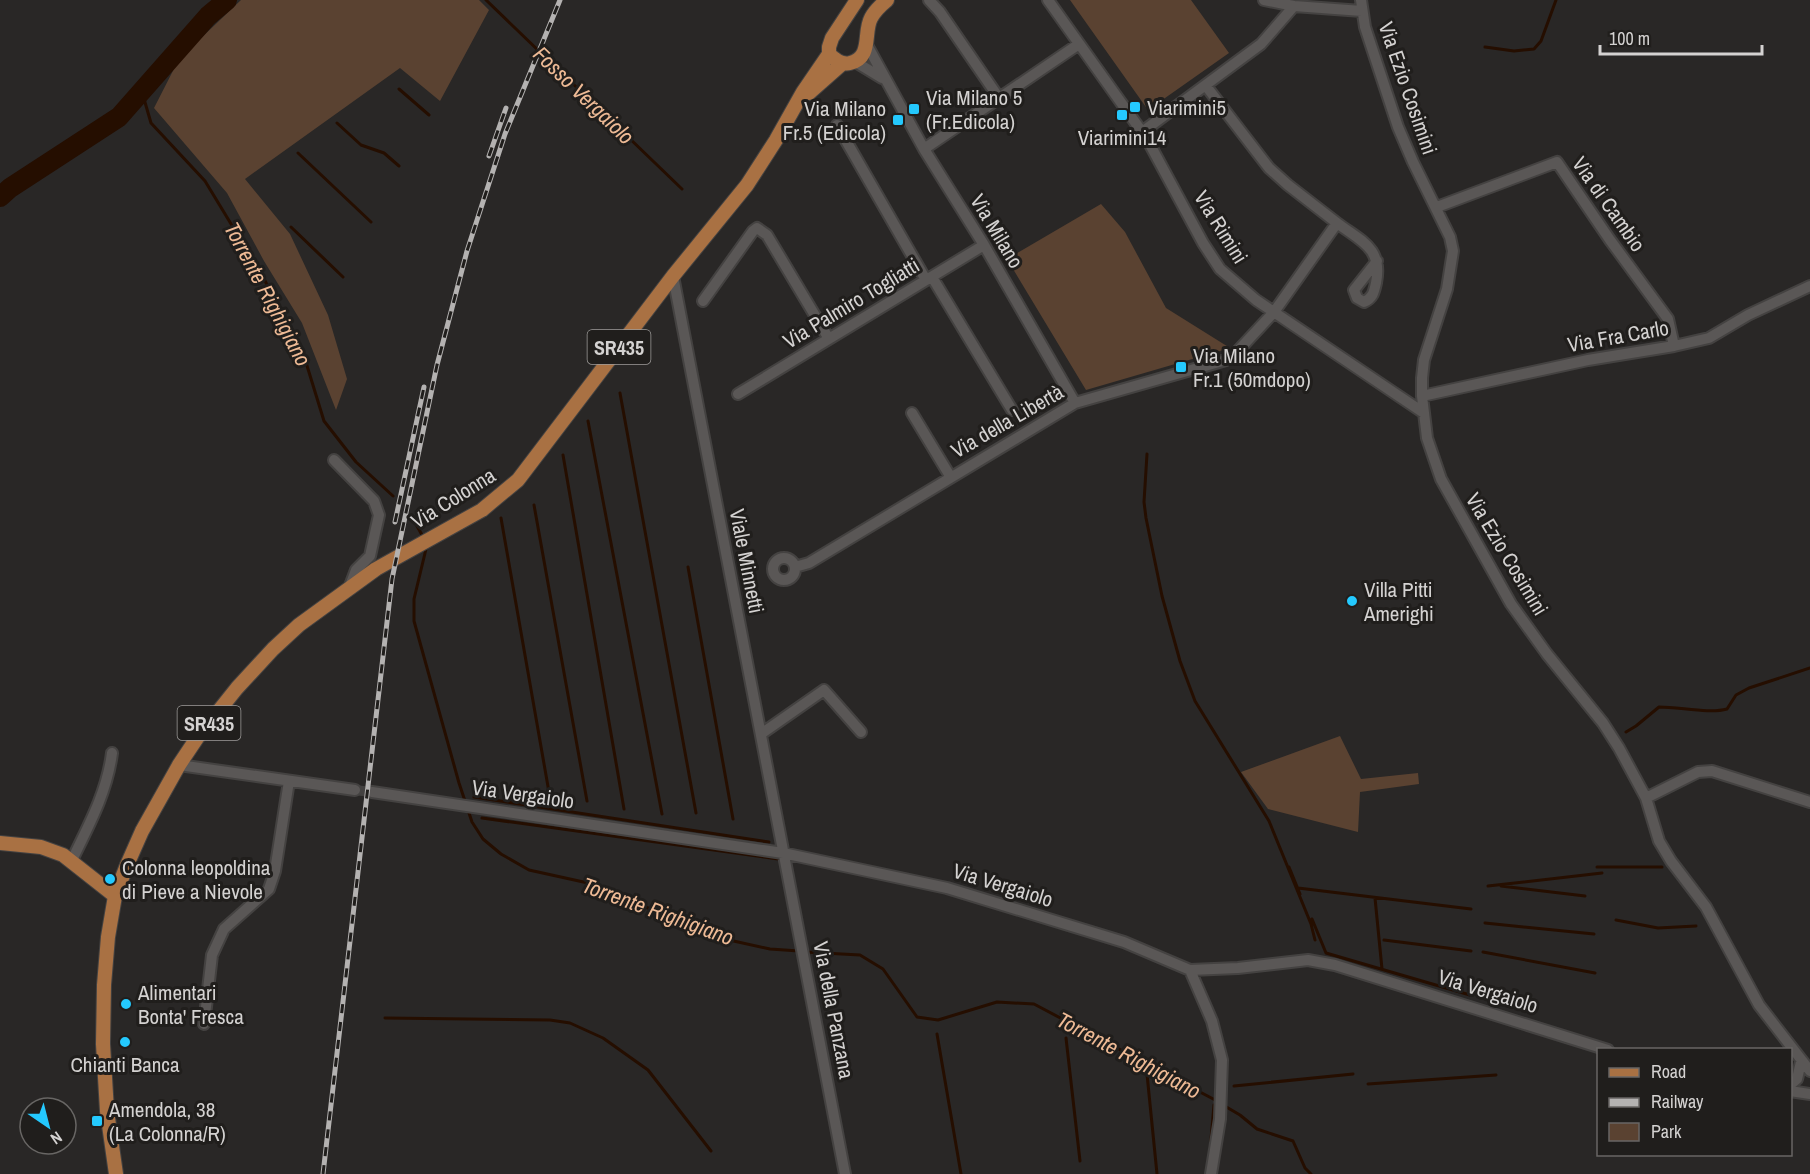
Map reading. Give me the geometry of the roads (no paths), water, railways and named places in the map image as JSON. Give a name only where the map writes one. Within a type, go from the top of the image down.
[{"type":"main road","name":"SR435","points":[[794,107],[829,54],[832,38],[857,0]]},
{"type":"main road","name":"SR435","points":[[794,107],[848,62],[862,56],[867,45],[867,28],[871,17],[887,0]]},
{"type":"main road","points":[[829,54],[834,59],[848,62]]},
{"type":"main road","name":"Via Colonna","points":[[115,896],[142,831],[179,765],[197,738],[237,688],[273,649],[306,619],[350,586],[373,562],[482,510],[518,480],[673,276],[747,185],[794,107]]},
{"type":"main road","points":[[4,843],[41,847],[63,855],[115,896]]},
{"type":"main road","name":"SR435","points":[[115,896],[108,937],[104,985],[103,1044],[106,1111],[116,1174]]},
{"type":"street","points":[[929,0],[940,12],[999,98]]},
{"type":"street","name":"Via Rimini","points":[[1048,0],[1142,132],[1203,243],[1220,269],[1256,300],[1424,413]]},
{"type":"street","points":[[1264,0],[1294,6],[1362,6]]},
{"type":"street","points":[[1142,132],[1261,44],[1294,6]]},
{"type":"street","name":"Via Ezio Cosimini","points":[[1362,6],[1368,38],[1398,127],[1413,162],[1437,207],[1454,251],[1447,289],[1435,320],[1424,360],[1422,396],[1426,438],[1441,480],[1510,604],[1603,723],[1624,756],[1646,798],[1659,841],[1671,861],[1706,907],[1759,1005],[1791,1048]]},
{"type":"street","points":[[924,149],[1079,44]]},
{"type":"street","name":"Via Milano","points":[[867,45],[924,149],[984,245],[1075,403]]},
{"type":"street","points":[[848,62],[885,80]]},
{"type":"street","points":[[1206,86],[1269,168],[1371,249],[1377,261]]},
{"type":"street","points":[[837,126],[1012,410]]},
{"type":"street","name":"Via di Cambio","points":[[1437,207],[1557,162],[1668,319],[1674,346]]},
{"type":"street","name":"Via della Libertà","points":[[795,567],[809,563],[950,476],[1075,403],[1226,360],[1235,354],[1274,312],[1337,223]]},
{"type":"street","points":[[703,301],[753,231],[757,228],[761,229],[767,235],[829,339]]},
{"type":"street","name":"Via Palmiro Togliatti","points":[[738,394],[984,245]]},
{"type":"street","name":"Viale Minnetti","points":[[673,276],[783,853]]},
{"type":"street","name":"Via Fra Carlo","points":[[1422,396],[1588,360],[1709,338],[1748,315],[1810,286]]},
{"type":"street","points":[[912,413],[950,476]]},
{"type":"street","points":[[334,460],[371,497],[379,510],[373,562]]},
{"type":"street","points":[[760,734],[824,690],[861,732]]},
{"type":"street","points":[[72,860],[101,799],[110,774],[112,753]]},
{"type":"street","points":[[179,765],[355,790]]},
{"type":"street","points":[[1646,798],[1698,772],[1712,771],[1810,802]]},
{"type":"street","points":[[204,1024],[212,955],[224,929],[269,890],[275,871],[289,781]]},
{"type":"street","name":"Via Vergaiolo","points":[[372,792],[783,853],[946,888],[1124,942],[1190,970],[1238,968],[1308,960],[1335,965],[1602,1048]]},
{"type":"street","name":"Via della Panzana","points":[[783,853],[845,1174]]},
{"type":"street","points":[[1190,970],[1212,1021],[1222,1060],[1220,1119],[1211,1174]]},
{"type":"street","name":"Via Ezio Cosimini","points":[[1792,1050],[1810,1071]]},
{"type":"street","points":[[1792,1084],[1797,1079],[1801,1062]]},
{"type":"street","points":[[1792,1091],[1810,1094]]},
{"type":"waterway","points":[[0,197],[10,188],[119,117],[208,16],[227,0]]},
{"type":"waterway","name":"Fosso Vergaiolo","points":[[486,0],[682,189]]},
{"type":"waterway","points":[[1485,47],[1514,51],[1534,49],[1541,41],[1556,0]]},
{"type":"waterway","points":[[399,89],[429,115]]},
{"type":"waterway","name":"Torrente Righigiano","points":[[142,92],[151,123],[205,181],[262,275],[304,356],[324,421],[356,462],[393,496]]},
{"type":"waterway","points":[[337,123],[361,145],[384,153],[399,166]]},
{"type":"waterway","points":[[298,153],[371,222]]},
{"type":"waterway","points":[[291,227],[343,277]]},
{"type":"waterway","points":[[620,393],[696,813]]},
{"type":"waterway","points":[[588,421],[662,814]]},
{"type":"waterway","points":[[1147,454],[1144,502],[1146,518],[1162,596],[1180,661],[1195,701],[1269,821],[1311,924],[1315,940]]},
{"type":"waterway","points":[[563,455],[624,809]]},
{"type":"waterway","points":[[534,505],[587,801]]},
{"type":"waterway","name":"Torrente Righigiano","points":[[412,517],[422,535]]},
{"type":"waterway","points":[[501,518],[550,798]]},
{"type":"waterway","name":"Torrente Righigiano","points":[[426,549],[414,599],[414,621],[459,783],[472,822],[483,839],[501,854],[529,870],[588,883],[720,938],[770,949],[799,951]]},
{"type":"waterway","points":[[688,567],[733,819]]},
{"type":"waterway","points":[[1626,732],[1659,707],[1703,711],[1727,709],[1736,695],[1749,688],[1810,668]]},
{"type":"waterway","points":[[474,797],[769,842]]},
{"type":"waterway","points":[[482,818],[778,859]]},
{"type":"waterway","points":[[1289,867],[1300,894]]},
{"type":"waterway","points":[[1597,867],[1662,867]]},
{"type":"waterway","points":[[1488,886],[1602,873]]},
{"type":"waterway","points":[[1501,886],[1585,896]]},
{"type":"waterway","points":[[1298,888],[1471,909]]},
{"type":"waterway","points":[[1375,898],[1382,969]]},
{"type":"waterway","points":[[1312,919],[1326,953],[1470,995]]},
{"type":"waterway","points":[[1616,920],[1658,928],[1696,926]]},
{"type":"waterway","points":[[1485,923],[1594,934]]},
{"type":"waterway","points":[[1384,940],[1471,951]]},
{"type":"waterway","name":"Torrente Righigiano","points":[[805,952],[860,955],[883,969],[917,1017],[938,1020],[997,1002],[1034,1004],[1217,1101]]},
{"type":"waterway","points":[[1483,952],[1595,973]]},
{"type":"waterway","points":[[385,1018],[550,1020],[570,1023],[603,1038],[648,1070],[711,1151]]},
{"type":"waterway","points":[[937,1034],[961,1174]]},
{"type":"waterway","points":[[1066,1038],[1080,1161]]},
{"type":"waterway","points":[[1147,1074],[1157,1174]]},
{"type":"waterway","points":[[1234,1086],[1353,1074]]},
{"type":"waterway","points":[[1368,1084],[1496,1075]]},
{"type":"waterway","points":[[1210,1151],[1214,1105]]},
{"type":"waterway","name":"Torrente Righigiano","points":[[1223,1105],[1257,1129],[1293,1141],[1305,1168],[1311,1174]]},
{"type":"tunnel","points":[[355,790],[372,792]]},
{"type":"railway","points":[[323,1174],[392,579],[437,365],[467,251],[505,134],[560,0]]},
{"type":"railway","points":[[489,156],[506,108]]},
{"type":"railway","points":[[395,522],[424,387]]},
{"type":"place","name":"Viarimini5","points":[[1135,107]]},
{"type":"place","name":"Via Milano 5 (Fr.Edicola)","points":[[914,109]]},
{"type":"place","name":"Viarimini14","points":[[1122,115]]},
{"type":"place","name":"Via Milano Fr.5 (Edicola)","points":[[898,120]]},
{"type":"place","name":"Via Milano Fr.1 (50mdopo)","points":[[1181,367]]},
{"type":"place","name":"Villa Pitti Amerighi","points":[[1352,601]]},
{"type":"place","name":"Colonna leopoldina di Pieve a Nievole","points":[[110,879]]},
{"type":"place","name":"Alimentari Bonta' Fresca","points":[[126,1004]]},
{"type":"place","name":"Chianti Banca","points":[[125,1042]]},
{"type":"place","name":"Amendola, 38 (La Colonna/R)","points":[[97,1121]]}]
